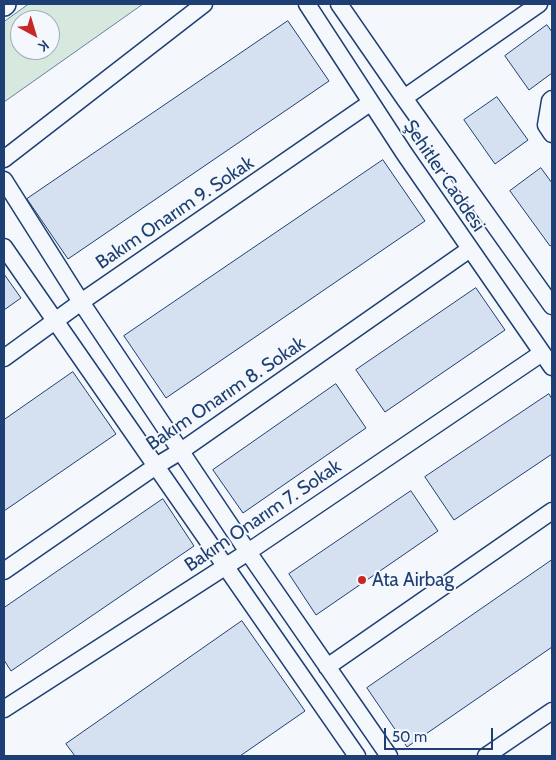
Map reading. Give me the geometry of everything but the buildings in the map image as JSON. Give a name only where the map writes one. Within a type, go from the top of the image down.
[{"type":"street","points":[[4,159],[204,4]]},
{"type":"street","name":"Şehitler Caddesi","points":[[306,4],[370,103],[552,368]]},
{"type":"street","name":"Şehitler Caddesi","points":[[339,4],[552,306]]},
{"type":"street","points":[[404,98],[539,4]]},
{"type":"street","points":[[552,100],[550,101],[546,125],[552,134]]},
{"type":"street","name":"Bakım Onarım 9. Sokak","points":[[4,358],[80,302],[370,103]]},
{"type":"street","points":[[4,180],[80,302],[248,552],[389,756]]},
{"type":"street","points":[[4,247],[225,566],[351,754],[373,733]]},
{"type":"street","name":"Bakım Onarım 8. Sokak","points":[[4,571],[156,466],[181,451],[470,249]]},
{"type":"street","name":"Bakım Onarım 7. Sokak","points":[[4,709],[248,552],[542,353]]},
{"type":"street","points":[[327,667],[552,511]]},
{"type":"street","points":[[486,756],[552,710]]},
{"type":"shaded area","points":[[29,4],[143,4],[4,102],[4,22],[10,18],[10,60],[60,60],[60,10],[21,10]]},
{"type":"place","name":"Ata Airbag","points":[[362,580]]}]
